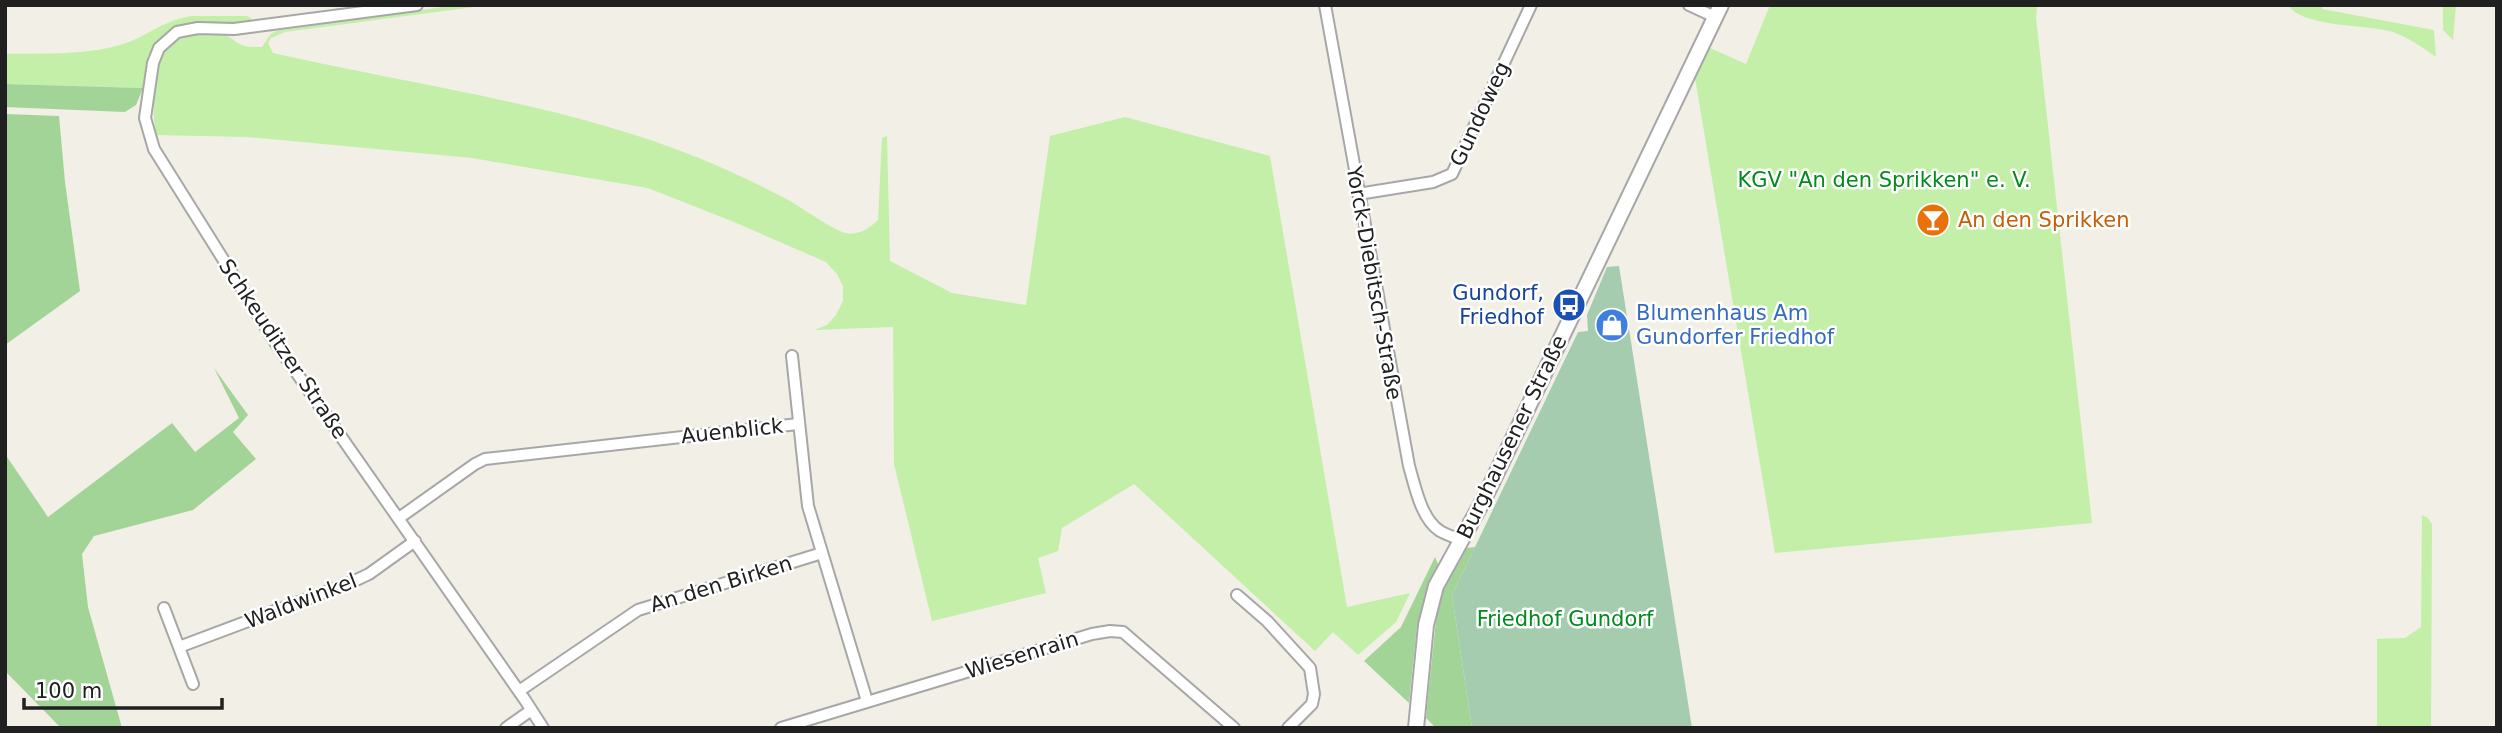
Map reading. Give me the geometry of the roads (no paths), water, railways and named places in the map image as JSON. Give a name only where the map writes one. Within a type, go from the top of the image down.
[{"type":"street","name":"Schkeuditzer Straße","points":[[417,5],[234,29],[185,30],[165,40],[159,48],[153,62],[145,118],[154,149],[275,342],[543,728]]},
{"type":"street","name":"Yorck-Diebitsch-Straße","points":[[1325,5],[1409,466],[1417,493],[1430,520],[1438,530],[1461,540]]},
{"type":"street","name":"Gundoweg","points":[[1359,194],[1433,182],[1452,174],[1531,5]]},
{"type":"street","points":[[1689,5],[1718,11]]},
{"type":"street","name":"Burghausener Straße","points":[[1417,723],[1424,641],[1436,586],[1500,466],[1718,11]]},
{"type":"street","points":[[792,356],[798,424]]},
{"type":"street","name":"Auenblick","points":[[399,518],[485,459],[798,424],[808,506],[867,701]]},
{"type":"street","name":"Waldwinkel","points":[[179,647],[352,582],[369,574],[415,541]]},
{"type":"street","name":"An den Birken","points":[[519,691],[638,610],[822,553]]},
{"type":"street","points":[[1237,595],[1267,621],[1310,668],[1314,694],[1312,704],[1288,728]]},
{"type":"street","points":[[164,608],[193,684]]},
{"type":"street","name":"Wiesenrain","points":[[781,728],[1110,631],[1123,632],[1234,728]]},
{"type":"street","points":[[506,728],[530,710]]},
{"type":"place","name":"An den Sprikken","points":[[1933,220]]},
{"type":"place","name":"Gundorf, Friedhof","points":[[1569,305]]},
{"type":"place","name":"Blumenhaus Am Gundorfer Friedhof","points":[[1612,325]]},
{"type":"park label","name":"KGV \"An den Sprikken\" e. V.","points":[[1884,180]]},
{"type":"park label","name":"Friedhof Gundorf","points":[[1565,619]]}]
